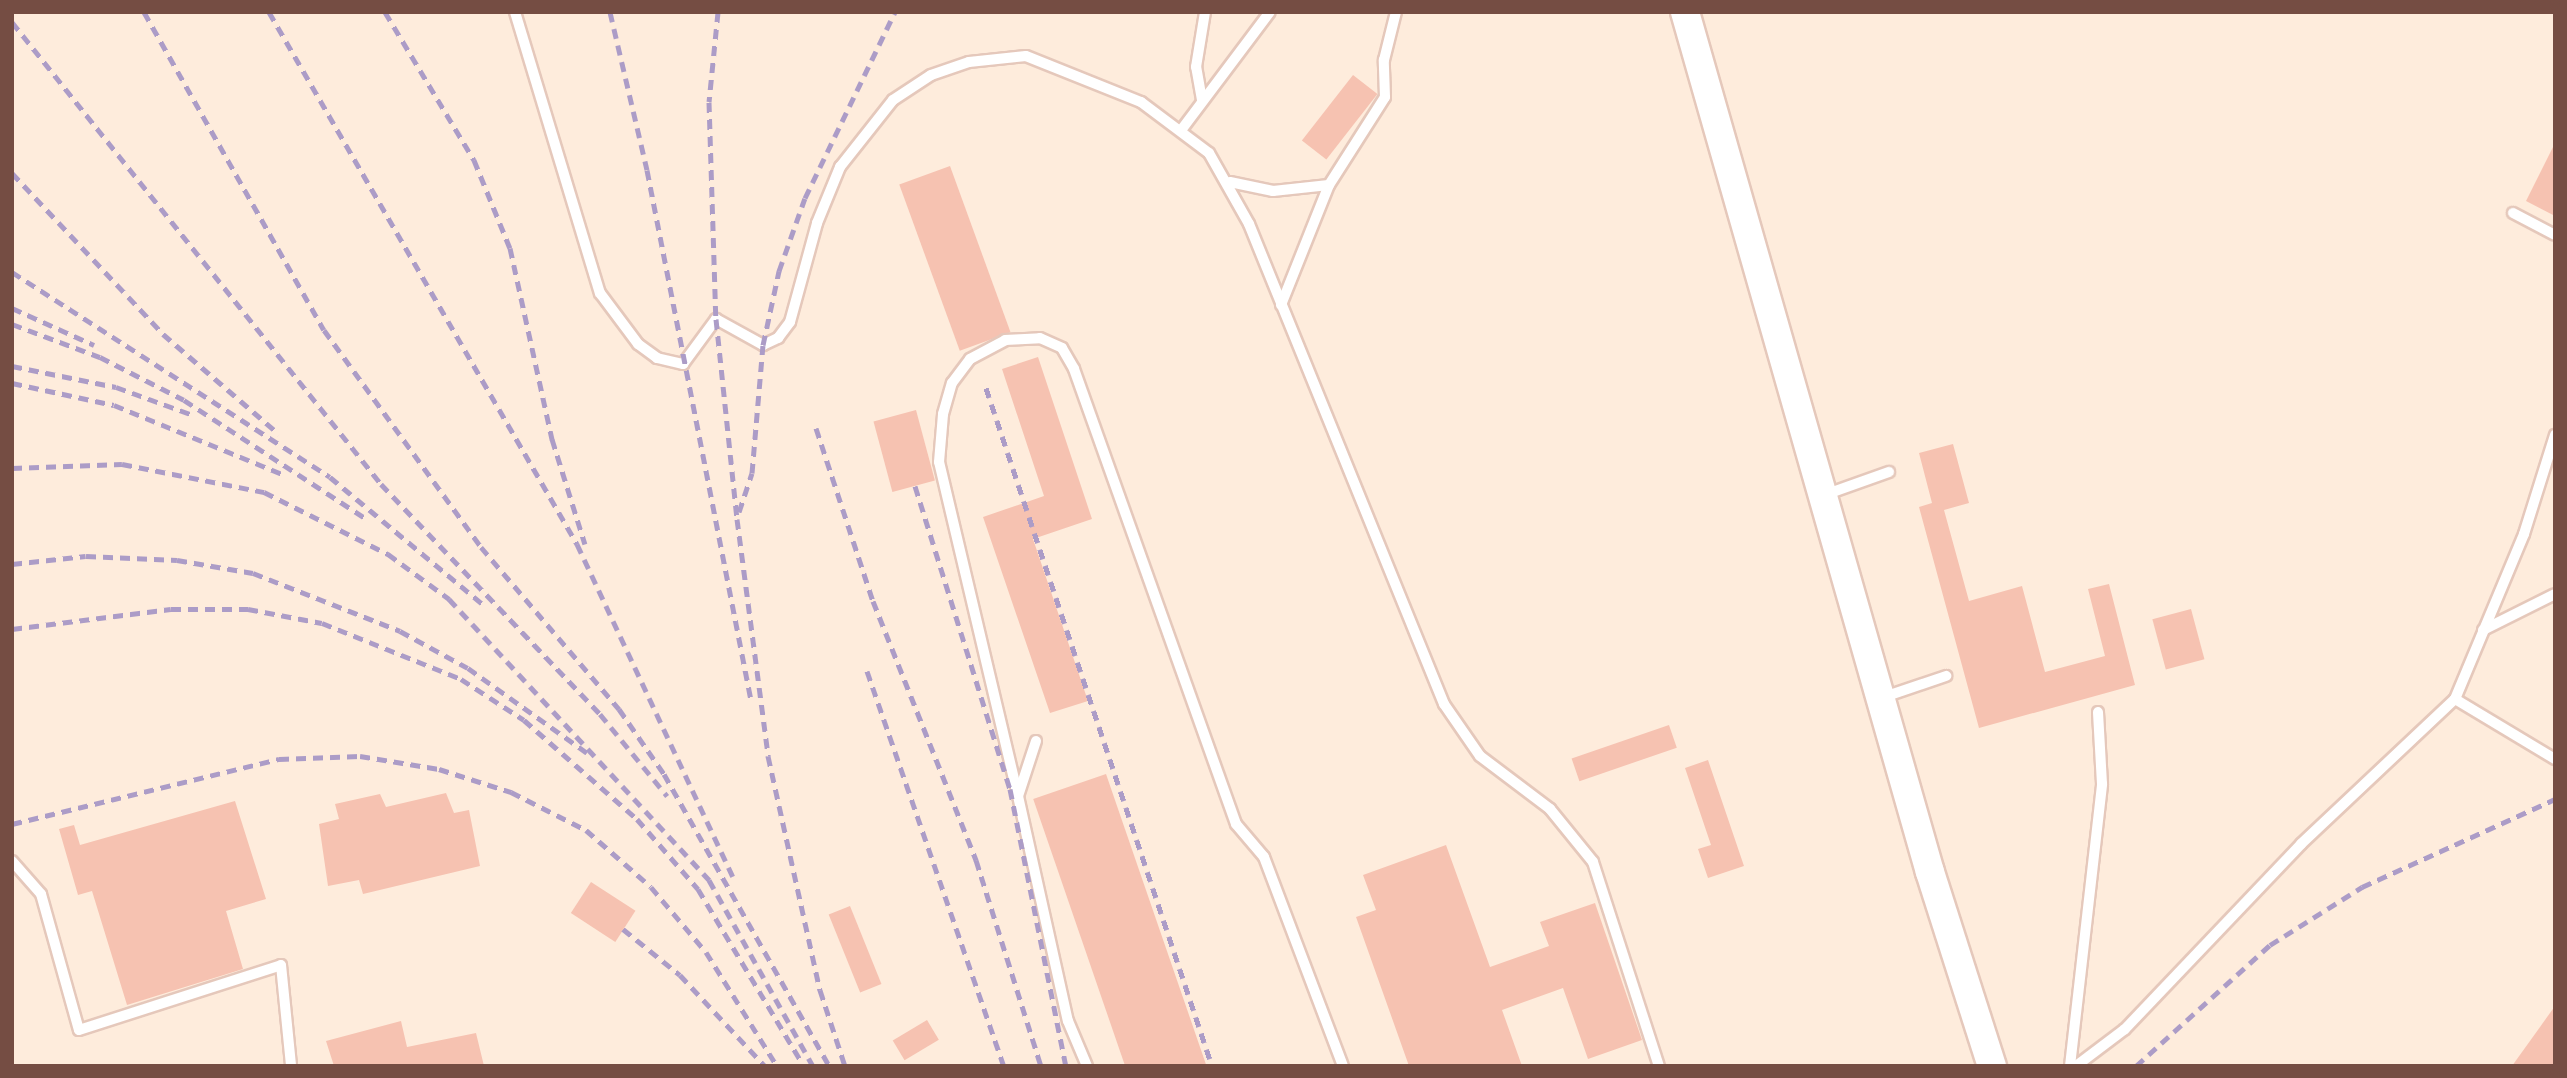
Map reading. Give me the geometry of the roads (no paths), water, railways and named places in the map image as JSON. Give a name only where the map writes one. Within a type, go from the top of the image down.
[{"type":"main road","points":[[1685,12],[1881,698],[1992,1066]]},
{"type":"lane","points":[[515,12],[600,293],[638,344],[657,358],[683,364],[716,318],[763,345],[778,338],[790,322],[817,223],[840,167],[893,100],[931,75],[969,62],[1026,56],[1080,73],[1182,129],[1230,182],[1444,705],[1480,756],[1550,809],[1594,862],[1659,1066]]},
{"type":"lane","points":[[1202,100],[1196,67],[1205,12]]},
{"type":"lane","points":[[1182,129],[1270,12]]},
{"type":"lane","points":[[1280,305],[1329,185],[1385,97],[1384,60],[1396,12]]},
{"type":"lane","points":[[1230,182],[1273,191],[1329,185]]},
{"type":"lane","points":[[2513,214],[2555,235]]},
{"type":"lane","points":[[1087,1066],[1065,1009],[939,462],[943,414],[952,383],[970,359],[1005,341],[1040,338],[1062,348],[1074,369],[1236,824],[1264,857],[1343,1066]]},
{"type":"lane","points":[[2076,1066],[2125,1029],[2301,844],[2455,699],[2555,435]]},
{"type":"lane","points":[[1824,495],[1889,472]]},
{"type":"lane","points":[[2483,630],[2555,594]]},
{"type":"lane","points":[[1881,698],[1946,676]]},
{"type":"lane","points":[[2455,699],[2555,760]]},
{"type":"lane","points":[[2070,1066],[2102,785],[2098,712]]},
{"type":"lane","points":[[1018,796],[1036,741]]},
{"type":"lane","points":[[12,861],[41,894],[79,1030],[281,965],[291,1066]]},
{"type":"railway","points":[[144,12],[324,330],[481,547],[619,709],[664,774],[829,1066]]},
{"type":"railway","points":[[269,12],[577,544],[733,877]]},
{"type":"railway","points":[[385,12],[474,160],[510,248],[552,439],[585,544]]},
{"type":"railway","points":[[610,12],[647,170],[751,700]]},
{"type":"railway","points":[[718,12],[709,102],[716,319],[737,519],[768,756],[820,990],[845,1066]]},
{"type":"railway","points":[[739,512],[752,473],[763,345],[779,271],[805,198],[895,12]]},
{"type":"railway","points":[[12,22],[381,484],[600,714],[667,796]]},
{"type":"railway","points":[[12,173],[163,334],[279,434]]},
{"type":"railway","points":[[12,272],[330,477],[486,607]]},
{"type":"railway","points":[[12,308],[94,345]]},
{"type":"railway","points":[[12,324],[100,357],[184,400],[368,520]]},
{"type":"railway","points":[[12,366],[116,387],[190,414]]},
{"type":"railway","points":[[12,383],[114,405],[285,475]]},
{"type":"railway","points":[[986,388],[1212,1066]]},
{"type":"railway","points":[[816,428],[873,601],[976,860],[1041,1066]]},
{"type":"railway","points":[[12,468],[122,464],[264,492],[388,554],[449,599],[709,880],[813,1066]]},
{"type":"railway","points":[[915,486],[1010,789],[1066,1066]]},
{"type":"railway","points":[[12,564],[86,556],[177,560],[253,573],[400,631],[468,668],[587,753]]},
{"type":"railway","points":[[12,629],[171,609],[248,609],[322,623],[461,679],[524,720],[637,819],[698,889],[802,1063]]},
{"type":"railway","points":[[867,671],[1004,1066]]},
{"type":"railway","points":[[12,824],[279,759],[360,756],[439,769],[511,792],[586,830],[651,887],[706,952],[777,1066]]},
{"type":"railway","points":[[2136,1066],[2270,945],[2362,887],[2555,799]]},
{"type":"railway","points":[[623,929],[680,975],[765,1066]]}]
